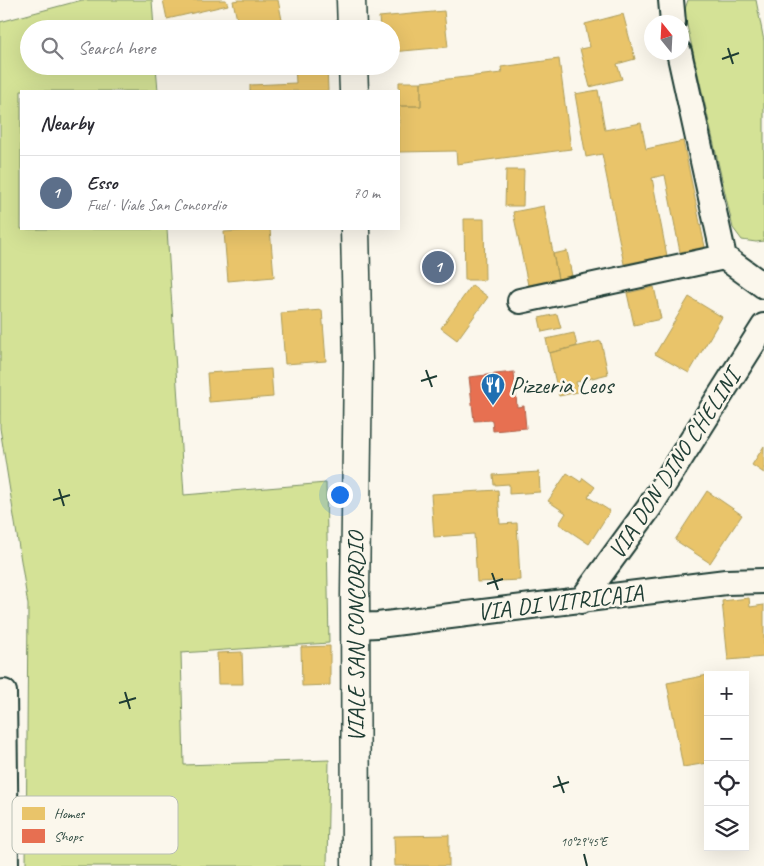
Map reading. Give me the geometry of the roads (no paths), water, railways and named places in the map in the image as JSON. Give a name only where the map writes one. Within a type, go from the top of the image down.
[{"type":"main road","points":[[351,0],[352,20]]},
{"type":"main road","points":[[353,75],[354,90]]},
{"type":"main road","name":"VIALE SAN CONCORDIO","points":[[355,230],[358,361],[356,866]]},
{"type":"street","points":[[672,0],[673,15]]},
{"type":"street","points":[[681,60],[724,257],[764,286]]},
{"type":"street","points":[[520,301],[724,257]]},
{"type":"street","name":"VIA DON DINO CHELINI","points":[[581,601],[649,508],[764,326]]},
{"type":"street","name":"VIA DI VITRICAIA","points":[[356,626],[581,601],[635,592],[717,583],[764,581]]},
{"type":"street","points":[[0,693],[4,692],[6,866]]},
{"type":"place","name":"Esso","points":[[438,267]]},
{"type":"place","name":"Pizzeria Leos","points":[[493,406]]}]
